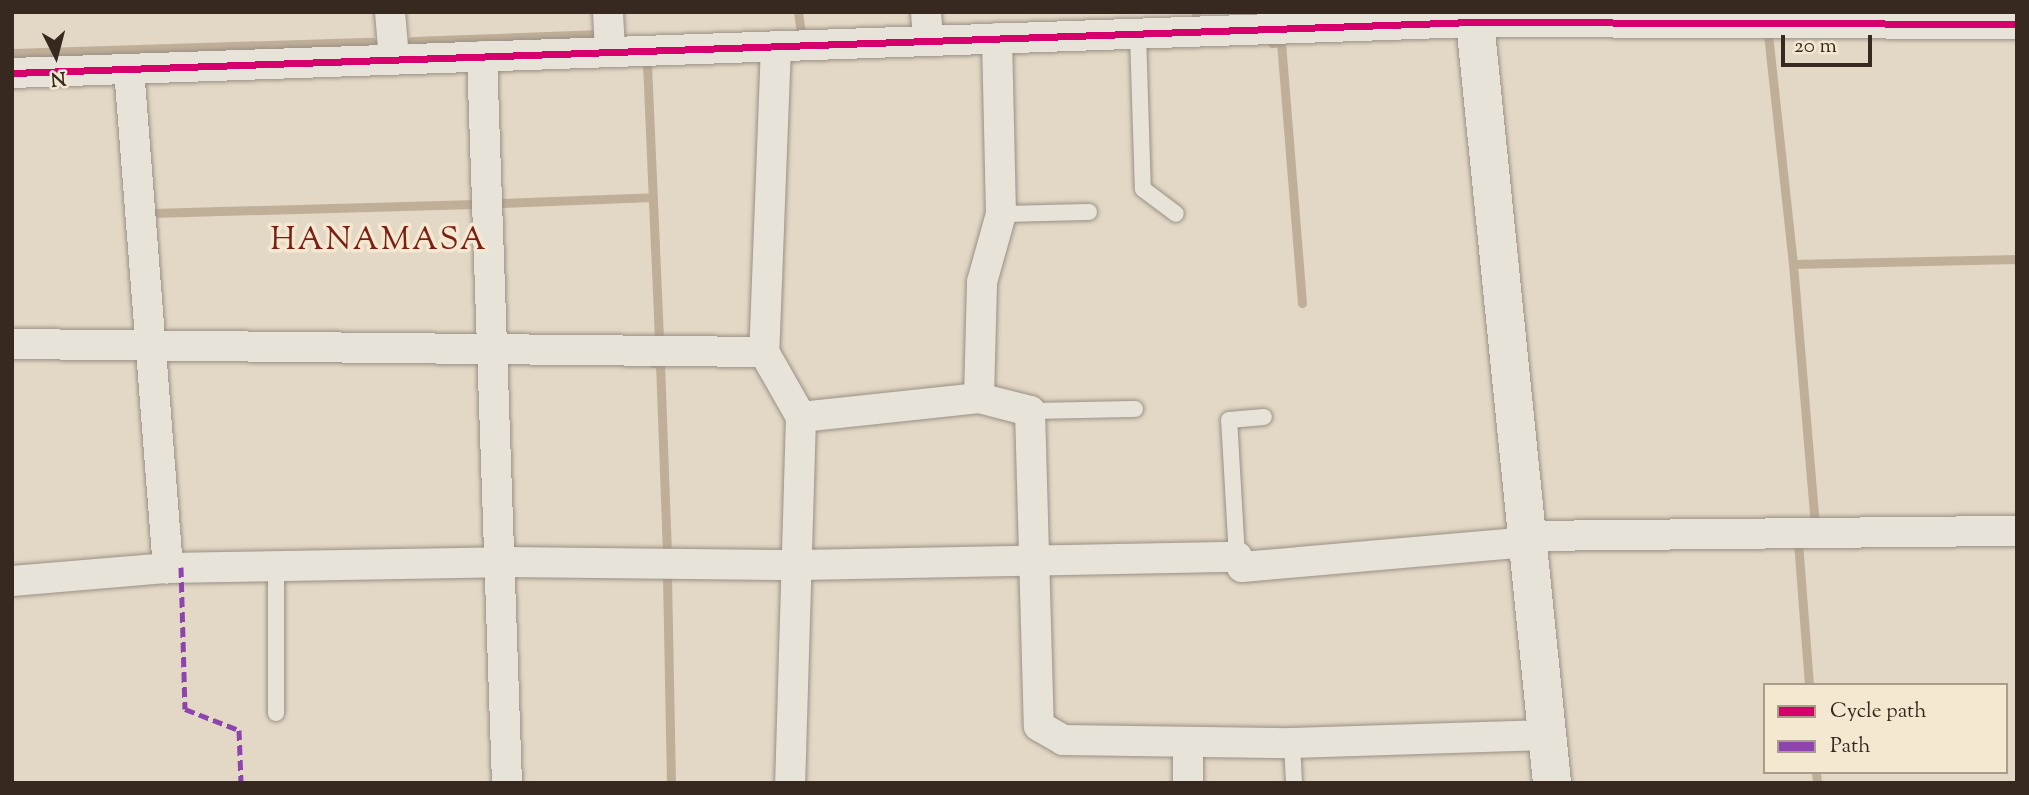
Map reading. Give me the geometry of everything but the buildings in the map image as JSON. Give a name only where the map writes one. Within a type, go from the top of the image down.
[{"type":"street","points":[[390,12],[394,59]]},
{"type":"street","points":[[608,12],[610,52]]},
{"type":"street","points":[[1475,17],[1552,783]]},
{"type":"street","points":[[12,73],[776,46],[927,27],[997,38],[1138,34],[1475,17],[1745,18],[2017,24]]},
{"type":"street","points":[[979,398],[982,282],[1001,214],[997,38]]},
{"type":"street","points":[[776,46],[764,352],[801,417],[800,565],[790,783]]},
{"type":"street","points":[[482,57],[502,562],[506,783]]},
{"type":"street","points":[[129,69],[169,568]]},
{"type":"street","points":[[12,344],[494,354],[764,352]]},
{"type":"street","points":[[801,417],[979,398],[1030,411],[1039,726],[1063,740],[1292,743],[1547,735]]},
{"type":"street","points":[[12,582],[169,568],[502,562],[800,565],[1237,557],[1242,567],[1527,539],[2017,531]]},
{"type":"street","points":[[1188,742],[1188,783]]},
{"type":"lane","points":[[1138,34],[1143,189],[1176,215]]},
{"type":"lane","points":[[1001,214],[1089,212]]},
{"type":"lane","points":[[1030,411],[1135,409]]},
{"type":"lane","points":[[1237,557],[1229,420],[1264,417]]},
{"type":"lane","points":[[276,566],[276,713]]},
{"type":"lane","points":[[1292,743],[1294,783]]},
{"type":"waterway","points":[[798,12],[801,33]]},
{"type":"waterway","points":[[412,41],[600,34],[599,28]]},
{"type":"waterway","points":[[1768,34],[1793,264],[2017,259]]},
{"type":"waterway","points":[[12,53],[372,42]]},
{"type":"waterway","points":[[1272,43],[1281,42],[1302,303]]},
{"type":"waterway","points":[[647,64],[659,342]]},
{"type":"waterway","points":[[500,203],[653,197]]},
{"type":"waterway","points":[[152,213],[475,204]]},
{"type":"waterway","points":[[1793,264],[1814,516]]},
{"type":"waterway","points":[[653,363],[660,363],[667,550]]},
{"type":"waterway","points":[[1798,542],[1809,683]]},
{"type":"waterway","points":[[667,576],[671,783]]},
{"type":"waterway","points":[[1816,774],[1817,783]]},
{"type":"marked path","points":[[181,567],[185,709],[239,730],[241,783]]},
{"type":"cycle path","points":[[12,73],[1475,22],[2017,24]]},
{"type":"district","name":"HANAMASA","points":[[379,241]]}]
